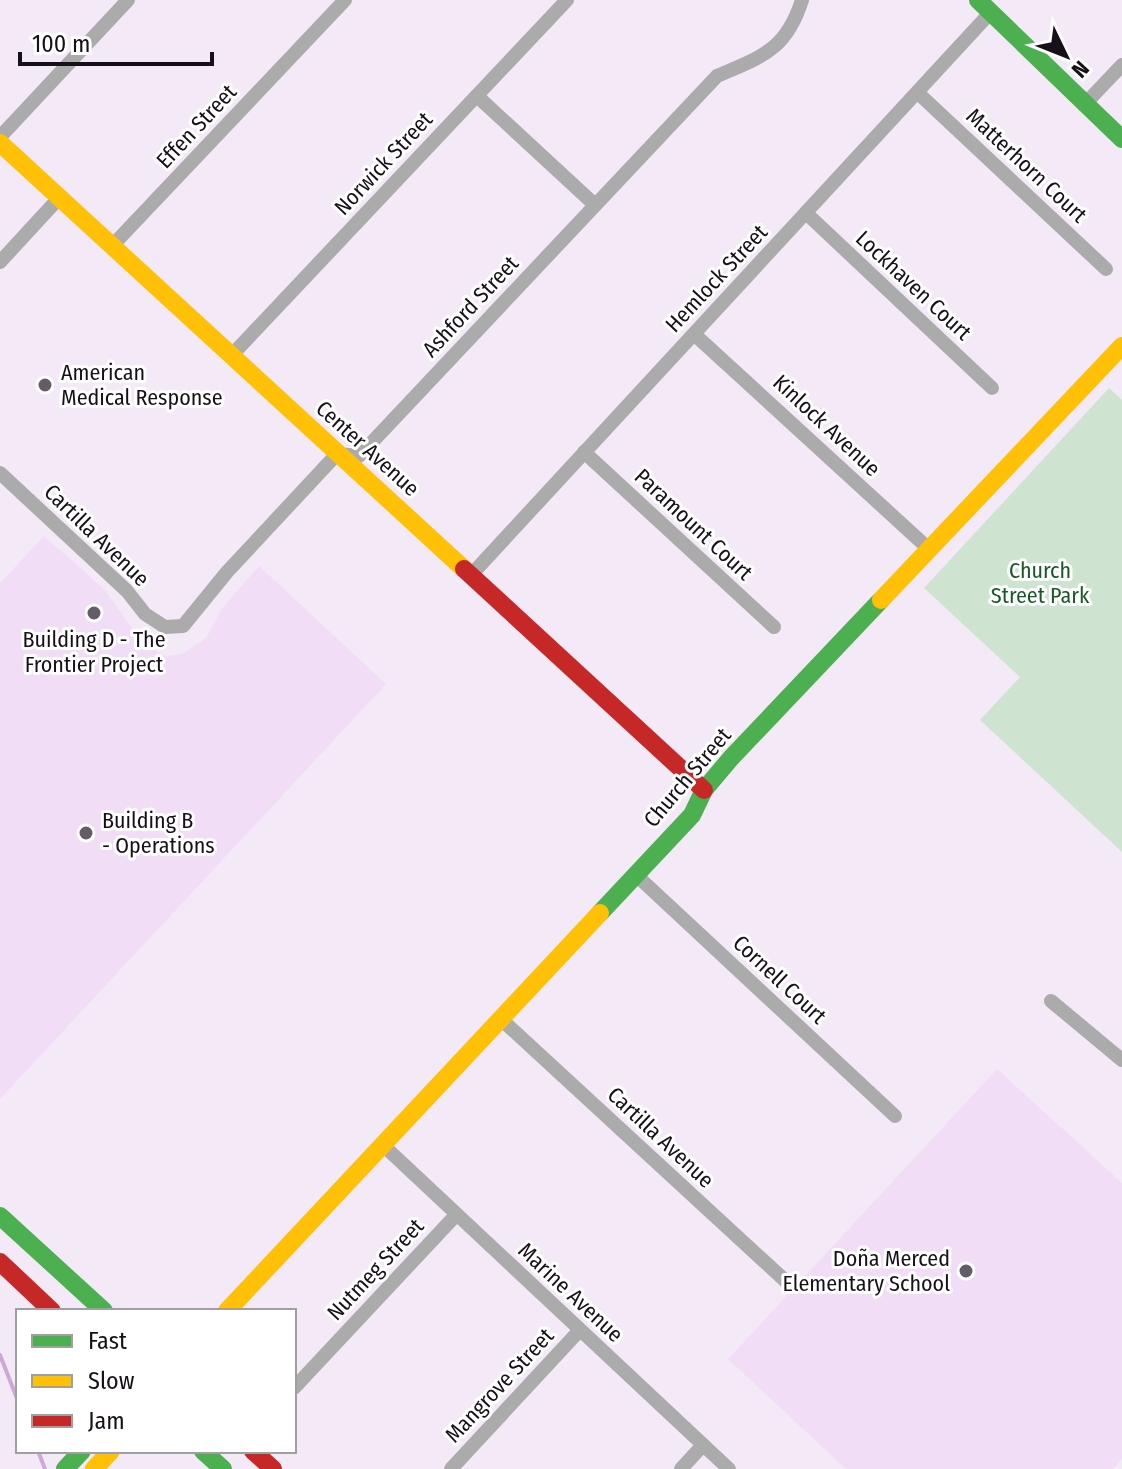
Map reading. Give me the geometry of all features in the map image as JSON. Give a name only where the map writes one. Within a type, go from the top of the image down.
[{"type":"street","points":[[0,137],[128,0]]},
{"type":"street","name":"Effen Street","points":[[112,246],[345,0]]},
{"type":"street","name":"Norwick Street","points":[[231,356],[567,0]]},
{"type":"street","name":"Ashford Street","points":[[165,627],[183,626],[193,617],[227,572],[337,454],[359,456],[717,76],[761,57],[793,29],[802,0]]},
{"type":"street","points":[[984,6],[1122,139]]},
{"type":"street","name":"Hemlock Street","points":[[472,574],[918,93],[984,6]]},
{"type":"street","points":[[1084,105],[1122,65]]},
{"type":"street","name":"Matterhorn Court","points":[[918,93],[1106,269]]},
{"type":"street","points":[[477,96],[595,205]]},
{"type":"street","name":"Center Avenue","points":[[0,143],[704,790]]},
{"type":"street","points":[[0,262],[59,198]]},
{"type":"street","name":"Lockhaven Court","points":[[806,213],[992,388]]},
{"type":"street","name":"Kinlock Avenue","points":[[694,334],[930,550]]},
{"type":"street","name":"Church Street","points":[[229,1309],[692,815],[704,790],[1122,346]]},
{"type":"street","name":"Paramount Court","points":[[584,452],[774,627]]},
{"type":"street","name":"Cartilla Avenue","points":[[0,473],[127,591],[145,614],[165,627]]},
{"type":"street","name":"Cornell Court","points":[[635,874],[895,1116]]},
{"type":"street","points":[[1051,1001],[1116,1055],[1122,1038]]},
{"type":"street","name":"Cartilla Avenue","points":[[502,1020],[791,1286]]},
{"type":"street","name":"Marine Avenue","points":[[384,1146],[729,1469]]},
{"type":"street","name":"Nutmeg Street","points":[[296,1386],[456,1215]]},
{"type":"street","points":[[0,1216],[102,1309]]},
{"type":"street","points":[[0,1262],[50,1309]]},
{"type":"street","name":"Mangrove Street","points":[[451,1469],[579,1331]]},
{"type":"street","points":[[681,1469],[703,1445]]},
{"type":"street","points":[[65,1469],[80,1453]]},
{"type":"street","points":[[94,1469],[109,1453]]},
{"type":"street","points":[[205,1453],[223,1469]]},
{"type":"street","points":[[255,1453],[273,1469]]},
{"type":"shaded area","points":[[44,536],[104,589],[144,645],[166,656],[182,654],[206,638],[223,607],[259,566],[386,684],[0,1099],[0,583]]},
{"type":"shaded area","name":"Doña Merced Elementary School","points":[[997,1069],[1122,1183],[1122,1459],[1113,1469],[846,1469],[728,1359]]},
{"type":"green space","name":"Church Street Park","points":[[1109,388],[1122,400],[1122,852],[980,720],[1020,677],[924,588]]},
{"type":"waterway","points":[[0,1355],[16,1396]]},
{"type":"waterway","points":[[39,1453],[45,1469]]},
{"type":"traffic: fast","points":[[978,0],[1122,139]]},
{"type":"traffic: fast","points":[[600,913],[692,815],[704,790],[731,758],[881,600]]},
{"type":"traffic: fast","points":[[0,1216],[102,1309]]},
{"type":"traffic: fast","points":[[65,1469],[80,1453]]},
{"type":"traffic: fast","points":[[205,1453],[223,1469]]},
{"type":"traffic: slow","points":[[0,143],[464,569]]},
{"type":"traffic: slow","points":[[881,600],[1122,346]]},
{"type":"traffic: slow","points":[[229,1309],[600,913]]},
{"type":"traffic: slow","points":[[94,1469],[109,1453]]},
{"type":"traffic: jam","points":[[464,569],[704,790]]},
{"type":"traffic: jam","points":[[0,1262],[50,1309]]},
{"type":"traffic: jam","points":[[255,1453],[273,1469]]},
{"type":"place","name":"American Medical Response","points":[[45,385]]},
{"type":"place","name":"Building D - The Frontier Project","points":[[94,613]]},
{"type":"place","name":"Building B - Operations","points":[[86,833]]},
{"type":"place","name":"Doña Merced Elementary School","points":[[966,1271]]}]
